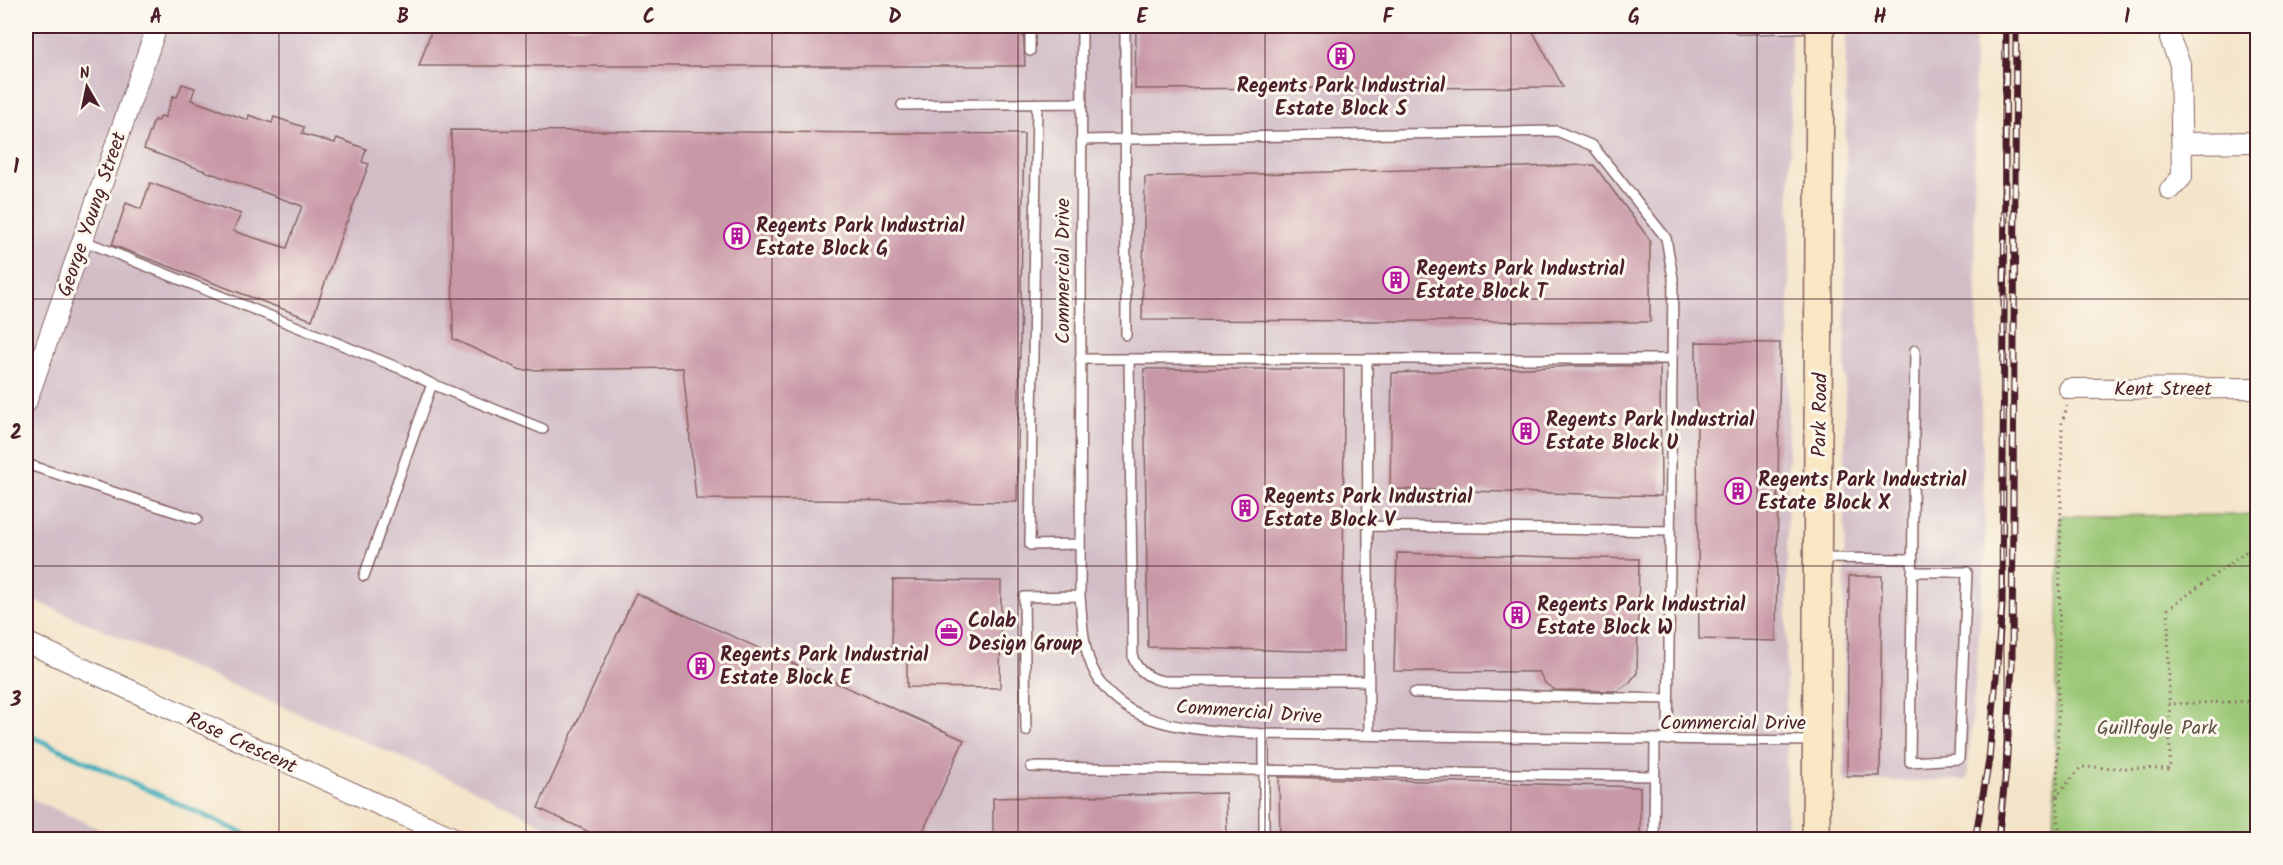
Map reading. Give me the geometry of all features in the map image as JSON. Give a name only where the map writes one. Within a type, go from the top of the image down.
[{"type":"main road","name":"Park Road","points":[[1816,840],[1820,26]]},
{"type":"street","name":"George Young Street","points":[[26,403],[157,26]]},
{"type":"street","points":[[2170,39],[2180,64],[2182,143],[2182,177],[2170,190]]},
{"type":"street","points":[[2182,143],[2258,142]]},
{"type":"street","name":"Kent Street","points":[[2068,395],[2258,388]]},
{"type":"street","name":"Rose Crescent","points":[[26,642],[459,840]]},
{"type":"lane","points":[[1030,26],[1030,51]]},
{"type":"lane","name":"Commercial Drive","points":[[1082,26],[1080,596],[1088,657],[1100,680],[1112,696],[1130,709],[1157,722],[1189,728],[1264,734],[1817,741]]},
{"type":"lane","points":[[1125,26],[1126,335]]},
{"type":"lane","points":[[1739,28],[1820,26]]},
{"type":"lane","points":[[902,105],[1081,103]]},
{"type":"lane","points":[[1037,104],[1030,545],[1080,544]]},
{"type":"lane","points":[[1081,141],[1557,131],[1593,146],[1666,238],[1673,278],[1668,740]]},
{"type":"lane","points":[[82,240],[404,370],[432,384],[543,429]]},
{"type":"lane","points":[[1912,572],[1966,572],[1959,759],[1910,762],[1912,559],[1915,350]]},
{"type":"lane","points":[[1080,359],[1671,359]]},
{"type":"lane","points":[[1129,359],[1133,658],[1136,666],[1154,679],[1163,681],[1369,681]]},
{"type":"lane","points":[[1367,359],[1369,735]]},
{"type":"lane","points":[[364,576],[432,384]]},
{"type":"lane","points":[[26,464],[197,519]]},
{"type":"lane","points":[[1368,526],[1670,531]]},
{"type":"lane","points":[[1818,558],[1912,559]]},
{"type":"lane","points":[[1026,731],[1024,597],[1080,596]]},
{"type":"lane","points":[[1413,693],[1668,699]]},
{"type":"lane","points":[[1264,734],[1264,840]]},
{"type":"lane","points":[[1654,840],[1655,740]]},
{"type":"lane","points":[[1031,767],[1654,776]]},
{"type":"path","points":[[2060,840],[2057,796],[2062,423],[2068,395]]},
{"type":"path","points":[[2057,796],[2081,766],[2170,769],[2168,609],[2258,543]]},
{"type":"path","points":[[2168,704],[2258,701]]},
{"type":"shaded area","points":[[26,26],[1791,26],[1787,839],[571,839],[459,782],[26,597]]},
{"type":"shaded area","points":[[1846,26],[1975,26],[1974,218],[1986,548],[1967,780],[1844,782]]},
{"type":"shaded area","points":[[26,796],[122,839],[26,839]]},
{"type":"green space","name":"Guillfoyle Park","points":[[2257,515],[2257,839],[2054,839],[2060,516]]},
{"type":"building","points":[[433,26],[1023,26],[1025,66],[419,66]]},
{"type":"building","name":"Regents Park Industrial Estate Block S","points":[[1136,26],[1530,26],[1563,87],[1135,89]]},
{"type":"building","points":[[182,84],[195,88],[191,100],[248,120],[249,115],[272,123],[274,117],[304,127],[302,134],[335,143],[337,138],[366,149],[362,162],[369,164],[312,320],[112,245],[126,203],[141,209],[150,183],[241,214],[233,231],[287,248],[302,206],[144,149],[154,120],[157,121],[161,116],[165,117],[173,96],[177,97]]},
{"type":"building","name":"Regents Park Industrial Estate Block G","points":[[451,130],[1024,134],[1017,502],[696,499],[683,368],[521,370],[453,339]]},
{"type":"building","name":"Regents Park Industrial Estate Block T","points":[[1594,165],[1650,240],[1650,322],[1142,320],[1145,177]]},
{"type":"building","name":"Regents Park Industrial Estate Block X","points":[[1696,342],[1780,343],[1776,641],[1699,639]]},
{"type":"building","name":"Regents Park Industrial Estate Block U","points":[[1576,366],[1660,366],[1661,496],[1390,489],[1392,373]]},
{"type":"building","name":"Regents Park Industrial Estate Block V","points":[[1144,369],[1344,369],[1343,652],[1148,647]]},
{"type":"building","name":"Regents Park Industrial Estate Block W","points":[[1397,553],[1639,559],[1637,673],[1629,683],[1617,691],[1555,690],[1545,683],[1539,672],[1394,671]]},
{"type":"building","points":[[1849,576],[1882,576],[1880,776],[1847,776]]},
{"type":"building","points":[[893,580],[1001,581],[1000,688],[907,687],[907,657],[892,657]]},
{"type":"building","name":"Regents Park Industrial Estate Block E","points":[[636,593],[964,740],[919,840],[606,840],[538,808]]},
{"type":"building","points":[[1279,777],[1640,787],[1640,840],[1280,840]]},
{"type":"building","points":[[1226,793],[1227,840],[993,840],[993,798]]},
{"type":"waterway","points":[[26,734],[258,840]]},
{"type":"railway","points":[[1975,840],[1989,760],[2002,606],[2006,26]]},
{"type":"railway","points":[[1998,840],[2006,770],[2012,664],[2016,26]]},
{"type":"place","name":"Regents Park Industrial Estate Block S","points":[[1341,56]]},
{"type":"place","name":"Regents Park Industrial Estate Block G","points":[[737,236]]},
{"type":"place","name":"Regents Park Industrial Estate Block T","points":[[1396,280]]},
{"type":"place","name":"Regents Park Industrial Estate Block U","points":[[1526,431]]},
{"type":"place","name":"Regents Park Industrial Estate Block X","points":[[1738,491]]},
{"type":"place","name":"Regents Park Industrial Estate Block V","points":[[1245,508]]},
{"type":"place","name":"Regents Park Industrial Estate Block W","points":[[1517,615]]},
{"type":"place","name":"Colab Design Group","points":[[949,632]]},
{"type":"place","name":"Regents Park Industrial Estate Block E","points":[[701,666]]}]
